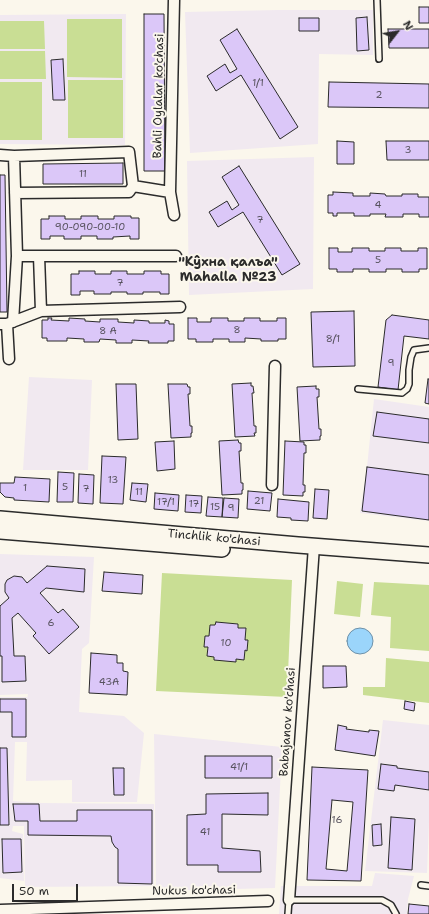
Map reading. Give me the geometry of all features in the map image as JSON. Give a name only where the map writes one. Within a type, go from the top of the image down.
[{"type":"main road","name":"Tinchlik ko'chasi","points":[[0,519],[314,551],[429,565]]},
{"type":"main road","name":"Tinchlik ko'chasi","points":[[0,531],[314,551],[429,555]]},
{"type":"street","name":"Bahli Oylalar ko'chasi","points":[[174,0],[170,192],[174,215]]},
{"type":"street","points":[[0,155],[14,156],[129,152],[133,186],[129,192],[15,193]]},
{"type":"street","points":[[9,359],[7,323],[17,256],[14,156]]},
{"type":"street","points":[[133,186],[170,192]]},
{"type":"street","points":[[17,256],[176,256]]},
{"type":"street","points":[[39,256],[41,311]]},
{"type":"street","points":[[7,323],[41,311],[180,307]]},
{"type":"street","points":[[272,485],[275,366]]},
{"type":"street","name":"Babajanov ko'chasi","points":[[289,900],[314,551]]},
{"type":"street","name":"Nukus ko'chasi","points":[[0,910],[268,901]]},
{"type":"lane","points":[[377,0],[379,60]]},
{"type":"lane","points":[[358,389],[402,393],[407,389],[409,384],[411,357],[414,350],[429,348]]},
{"type":"lane","points":[[421,885],[429,886]]},
{"type":"lane","points":[[288,914],[289,900],[382,900],[391,904],[396,914]]},
{"type":"shaded area","points":[[373,10],[373,55],[319,54],[318,144],[190,153],[185,12]]},
{"type":"shaded area","points":[[126,14],[125,145],[0,144],[0,15]]},
{"type":"shaded area","points":[[314,157],[313,289],[189,295],[187,161]]},
{"type":"shaded area","points":[[29,377],[92,380],[88,470],[23,470]]},
{"type":"shaded area","points":[[374,399],[429,407],[429,521],[360,513],[367,467]]},
{"type":"shaded area","points":[[0,554],[94,557],[89,643],[82,649],[79,712],[124,716],[144,733],[137,802],[72,802],[72,780],[26,781],[27,742],[15,742],[13,801],[42,803],[154,804],[154,886],[25,887],[24,826],[13,826],[12,831],[23,834],[24,881],[0,878],[0,697],[27,697],[27,699],[28,694],[0,695]]},
{"type":"shaded area","points":[[383,720],[429,725],[429,821],[427,873],[365,871]]},
{"type":"shaded area","points":[[154,734],[282,747],[275,888],[156,891]]},
{"type":"shaded area","points":[[375,873],[414,876],[408,899],[407,914],[279,914],[281,886],[372,886]]},
{"type":"green space","points":[[67,19],[122,19],[122,78],[67,77]]},
{"type":"green space","points":[[0,21],[44,21],[45,49],[0,49]]},
{"type":"green space","points":[[0,51],[45,51],[46,79],[0,79]]},
{"type":"green space","points":[[68,80],[123,80],[123,138],[68,138]]},
{"type":"green space","points":[[0,82],[42,82],[42,140],[0,140]]},
{"type":"green space","points":[[162,573],[292,580],[287,697],[156,691]]},
{"type":"green space","points":[[337,581],[363,584],[360,617],[334,614]]},
{"type":"green space","points":[[374,582],[429,585],[429,651],[390,648],[391,617],[371,615]]},
{"type":"green space","points":[[386,658],[429,662],[429,703],[363,695],[363,687],[385,687]]},
{"type":"water","points":[[360,628],[369,632],[373,641],[369,650],[360,654],[351,650],[347,641],[351,632]]},
{"type":"building","points":[[419,7],[429,7],[429,23],[419,23]]},
{"type":"building","points":[[144,14],[164,14],[165,171],[144,171]]},
{"type":"building","points":[[367,17],[369,50],[357,51],[356,18]]},
{"type":"building","points":[[299,18],[319,18],[319,31],[299,31]]},
{"type":"building","points":[[237,29],[298,127],[280,139],[241,75],[216,91],[207,76],[225,64],[230,73],[237,69],[220,40]]},
{"type":"building","points":[[388,29],[429,29],[429,48],[389,48]]},
{"type":"building","points":[[63,59],[65,100],[53,100],[51,60]]},
{"type":"building","points":[[329,82],[429,84],[429,108],[328,107]]},
{"type":"building","points":[[337,141],[354,142],[354,164],[337,164]]},
{"type":"building","points":[[386,141],[429,141],[429,160],[387,160]]},
{"type":"building","points":[[123,163],[123,184],[43,184],[43,164]]},
{"type":"building","points":[[239,166],[300,264],[282,275],[243,212],[218,227],[209,212],[227,201],[232,210],[239,205],[222,177]]},
{"type":"building","points":[[0,175],[5,175],[7,312],[0,312]]},
{"type":"building","points":[[333,192],[353,193],[353,196],[370,196],[370,193],[385,194],[386,196],[418,194],[418,197],[429,197],[429,217],[419,217],[419,214],[403,214],[403,217],[385,217],[386,214],[354,216],[354,213],[337,213],[337,216],[333,216],[333,213],[328,213],[328,195],[333,195]]},
{"type":"building","name":"90-090-00-10","points":[[49,216],[65,216],[65,219],[81,219],[81,216],[98,216],[98,219],[114,219],[114,216],[131,216],[131,218],[139,218],[139,239],[130,239],[130,236],[113,237],[113,239],[97,239],[97,236],[81,236],[81,239],[64,239],[64,236],[50,236],[50,239],[41,239],[41,219],[49,219]]},
{"type":"building","points":[[329,248],[338,248],[338,252],[352,252],[352,248],[369,248],[369,251],[385,251],[385,248],[401,248],[401,251],[418,251],[418,248],[427,248],[427,269],[419,269],[419,272],[402,272],[402,269],[386,269],[386,272],[369,272],[369,269],[353,269],[353,272],[337,272],[337,269],[329,269]]},
{"type":"building","points":[[79,271],[95,271],[95,274],[111,274],[111,271],[127,271],[127,274],[144,274],[144,271],[161,271],[161,274],[169,274],[169,294],[160,294],[160,292],[127,294],[127,292],[111,292],[111,294],[94,294],[94,291],[80,291],[80,295],[71,295],[71,274],[79,274]]},
{"type":"building","points":[[354,311],[355,366],[313,367],[311,312]]},
{"type":"building","points":[[392,315],[429,320],[429,339],[404,336],[398,390],[378,387],[386,320]]},
{"type":"building","points":[[48,318],[52,318],[51,320],[69,321],[69,318],[85,319],[85,321],[100,322],[100,319],[118,319],[118,322],[134,323],[134,320],[149,321],[149,323],[165,323],[165,320],[169,321],[169,324],[174,324],[174,341],[168,341],[168,343],[148,343],[149,341],[132,340],[132,343],[116,343],[116,340],[100,339],[99,342],[84,342],[84,339],[67,338],[67,341],[47,341],[47,338],[42,338],[42,320],[48,320]]},
{"type":"building","points":[[188,318],[197,318],[197,322],[211,322],[211,318],[228,318],[228,321],[244,321],[244,318],[260,318],[260,321],[277,321],[277,318],[286,318],[286,339],[278,339],[278,341],[261,341],[261,339],[245,338],[245,342],[229,342],[229,339],[213,339],[213,342],[196,342],[196,339],[188,339]]},
{"type":"building","points":[[429,379],[429,404],[425,403]]},
{"type":"building","points":[[251,383],[254,393],[252,393],[254,426],[256,426],[256,433],[254,433],[255,436],[235,437],[232,384]]},
{"type":"building","points":[[116,384],[136,384],[138,439],[118,440]]},
{"type":"building","points":[[168,384],[187,384],[188,387],[190,387],[190,394],[188,394],[190,426],[192,426],[191,437],[171,438]]},
{"type":"building","points":[[316,386],[316,389],[319,389],[319,397],[317,397],[319,429],[321,429],[320,440],[300,441],[297,387]]},
{"type":"building","points":[[377,412],[429,419],[429,443],[373,436]]},
{"type":"building","points":[[238,440],[239,443],[241,443],[241,451],[239,451],[241,483],[243,483],[242,494],[222,495],[219,441]]},
{"type":"building","points":[[174,441],[175,469],[157,471],[155,442]]},
{"type":"building","points":[[285,441],[304,442],[304,445],[306,445],[306,453],[304,453],[303,485],[305,485],[305,492],[303,492],[303,496],[283,495]]},
{"type":"building","points":[[102,456],[126,457],[123,504],[100,503]]},
{"type":"building","points":[[367,467],[429,475],[429,520],[362,511]]},
{"type":"building","points":[[58,472],[74,473],[73,502],[57,502]]},
{"type":"building","points":[[79,474],[94,475],[93,504],[78,503]]},
{"type":"building","points":[[15,477],[50,479],[49,502],[14,500],[14,498],[5,497],[0,492],[0,483],[14,483]]},
{"type":"building","points":[[132,483],[148,484],[146,502],[130,500]]},
{"type":"building","points":[[315,489],[329,490],[327,519],[313,518]]},
{"type":"building","points":[[248,491],[272,493],[270,511],[247,509]]},
{"type":"building","points":[[155,493],[179,495],[178,511],[154,509]]},
{"type":"building","points":[[186,495],[202,496],[201,513],[185,512]]},
{"type":"building","points":[[208,497],[223,498],[222,517],[206,516]]},
{"type":"building","points":[[224,498],[239,499],[238,518],[222,517]]},
{"type":"building","points":[[278,499],[309,502],[308,521],[277,517]]},
{"type":"building","points":[[47,566],[85,569],[84,592],[46,588],[40,593],[58,613],[63,609],[79,627],[49,654],[33,636],[36,633],[18,613],[12,618],[14,656],[25,656],[26,681],[2,682],[2,656],[0,656],[0,606],[9,598],[5,592],[5,584],[7,580],[14,576],[22,577],[27,583]]},
{"type":"building","points":[[104,572],[143,575],[142,594],[102,591]]},
{"type":"building","points":[[216,622],[238,624],[238,628],[246,628],[245,640],[248,640],[244,660],[236,659],[236,662],[214,660],[214,657],[207,656],[208,647],[204,647],[205,636],[209,636],[210,625],[215,625]]},
{"type":"building","points":[[91,653],[117,655],[117,663],[123,663],[123,671],[128,672],[127,695],[89,693]]},
{"type":"building","points":[[323,666],[346,666],[347,687],[323,688]]},
{"type":"building","points":[[0,699],[26,699],[26,737],[12,737],[12,712],[0,712]]},
{"type":"building","points":[[405,701],[415,703],[414,711],[404,709]]},
{"type":"building","points":[[338,725],[347,727],[346,729],[369,732],[369,730],[379,731],[375,756],[335,750]]},
{"type":"building","points":[[0,748],[7,748],[9,825],[0,825]]},
{"type":"building","points":[[205,756],[272,756],[272,778],[205,778]]},
{"type":"building","points":[[381,764],[397,766],[397,768],[429,772],[429,790],[395,785],[394,791],[378,789]]},
{"type":"building","points":[[312,767],[368,770],[361,881],[307,880]]},
{"type":"building","points":[[113,768],[124,768],[124,795],[114,795]]},
{"type":"building","points":[[268,793],[268,815],[222,814],[222,848],[260,851],[261,872],[218,872],[218,865],[187,865],[187,815],[206,814],[206,794]]},
{"type":"building","points":[[332,800],[353,802],[347,871],[326,869]]},
{"type":"building","points":[[13,804],[39,804],[40,821],[77,821],[77,810],[152,810],[152,884],[118,883],[118,849],[112,842],[111,836],[28,835],[28,821],[15,821]]},
{"type":"building","points":[[391,817],[415,819],[412,870],[388,868]]},
{"type":"building","points":[[381,824],[382,845],[373,846],[372,825]]},
{"type":"building","points":[[2,839],[21,839],[22,872],[3,873]]},
{"type":"building","points":[[409,904],[429,906],[429,914],[408,914]]},
{"type":"district","name":"\"Kŷхна қалъа\" Mahalla №23","points":[[228,270]]}]
